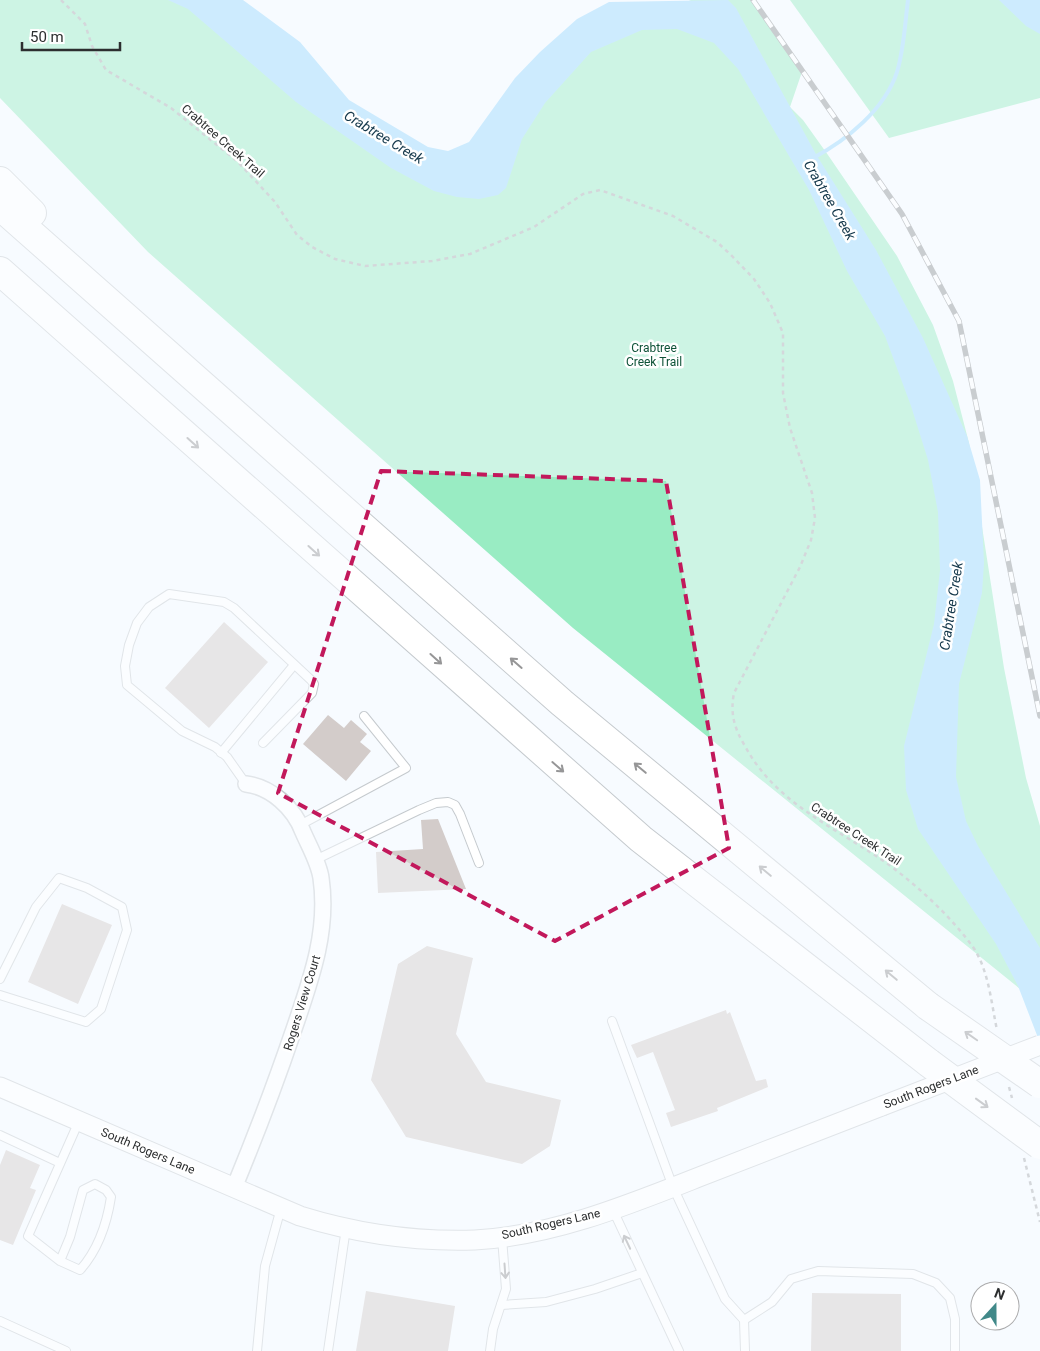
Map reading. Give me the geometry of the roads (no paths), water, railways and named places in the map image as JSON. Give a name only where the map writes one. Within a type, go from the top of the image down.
[{"type":"highway","points":[[0,181],[218,401]]},
{"type":"highway","points":[[0,206],[562,704],[928,1006],[1040,1084]]},
{"type":"highway","points":[[0,271],[641,839],[929,1063],[1032,1150]]},
{"type":"highway","points":[[0,297],[163,417]]},
{"type":"street","name":"Rogers View Court","points":[[234,1188],[283,1061],[315,966],[324,922],[321,876],[300,825],[276,796],[259,785],[246,784]]},
{"type":"street","name":"South Rogers Lane","points":[[0,1087],[281,1208],[316,1221],[346,1228],[422,1238],[475,1240],[551,1226],[613,1210],[1040,1045]]},
{"type":"lane","points":[[246,784],[221,752],[182,731],[127,685],[125,666],[129,645],[137,623],[149,606],[169,594],[224,602],[234,608],[314,684],[312,693],[263,743]]},
{"type":"lane","points":[[221,752],[294,665]]},
{"type":"lane","points":[[300,825],[406,768],[364,716]]},
{"type":"lane","points":[[315,860],[419,810],[436,803],[448,802],[455,805],[460,814],[479,863]]},
{"type":"lane","points":[[0,979],[36,906],[59,878],[87,888],[122,907],[127,930],[101,1009],[86,1022],[0,994]]},
{"type":"lane","points":[[612,1021],[673,1187],[725,1298],[744,1320],[746,1351]]},
{"type":"lane","points":[[60,1261],[70,1237],[83,1190],[95,1184],[106,1190],[111,1197],[108,1218],[90,1259],[80,1270],[60,1261],[28,1236],[79,1121]]},
{"type":"lane","points":[[0,1135],[60,1163]]},
{"type":"lane","points":[[257,1351],[265,1266],[281,1208]]},
{"type":"lane","points":[[613,1210],[679,1351]]},
{"type":"lane","points":[[328,1351],[346,1228]]},
{"type":"lane","points":[[490,1351],[493,1329],[506,1289],[502,1236]]},
{"type":"lane","points":[[744,1320],[772,1302],[791,1280],[818,1271],[914,1274],[936,1283],[950,1298],[954,1319],[955,1351]]},
{"type":"lane","points":[[501,1306],[546,1302],[595,1289],[642,1273]]},
{"type":"lane","points":[[0,1321],[66,1351]]},
{"type":"water","name":"Crabtree Creek","points":[[168,0],[243,0],[300,42],[349,100],[428,147],[448,151],[469,142],[515,78],[540,52],[577,19],[609,2],[728,0],[736,8],[817,156],[876,250],[923,338],[967,436],[980,480],[984,563],[982,593],[959,684],[956,777],[966,821],[978,846],[1040,948],[1040,1043],[1018,986],[996,944],[918,829],[906,790],[904,746],[934,624],[940,570],[938,512],[928,460],[911,406],[885,336],[847,271],[809,190],[738,69],[714,43],[677,29],[642,30],[591,52],[545,103],[522,139],[506,188],[498,195],[479,199],[457,197],[434,191],[391,168],[296,102],[188,9]]},
{"type":"water","points":[[999,0],[1040,0],[1040,34],[1026,26]]},
{"type":"waterway","name":"Crabtree Creek","points":[[813,158],[851,133],[884,99],[897,72],[903,45],[908,0]]},
{"type":"railway","points":[[753,0],[902,214],[959,321],[1040,716]]},
{"type":"park label","name":"Crabtree Creek Trail","points":[[654,355]]}]
